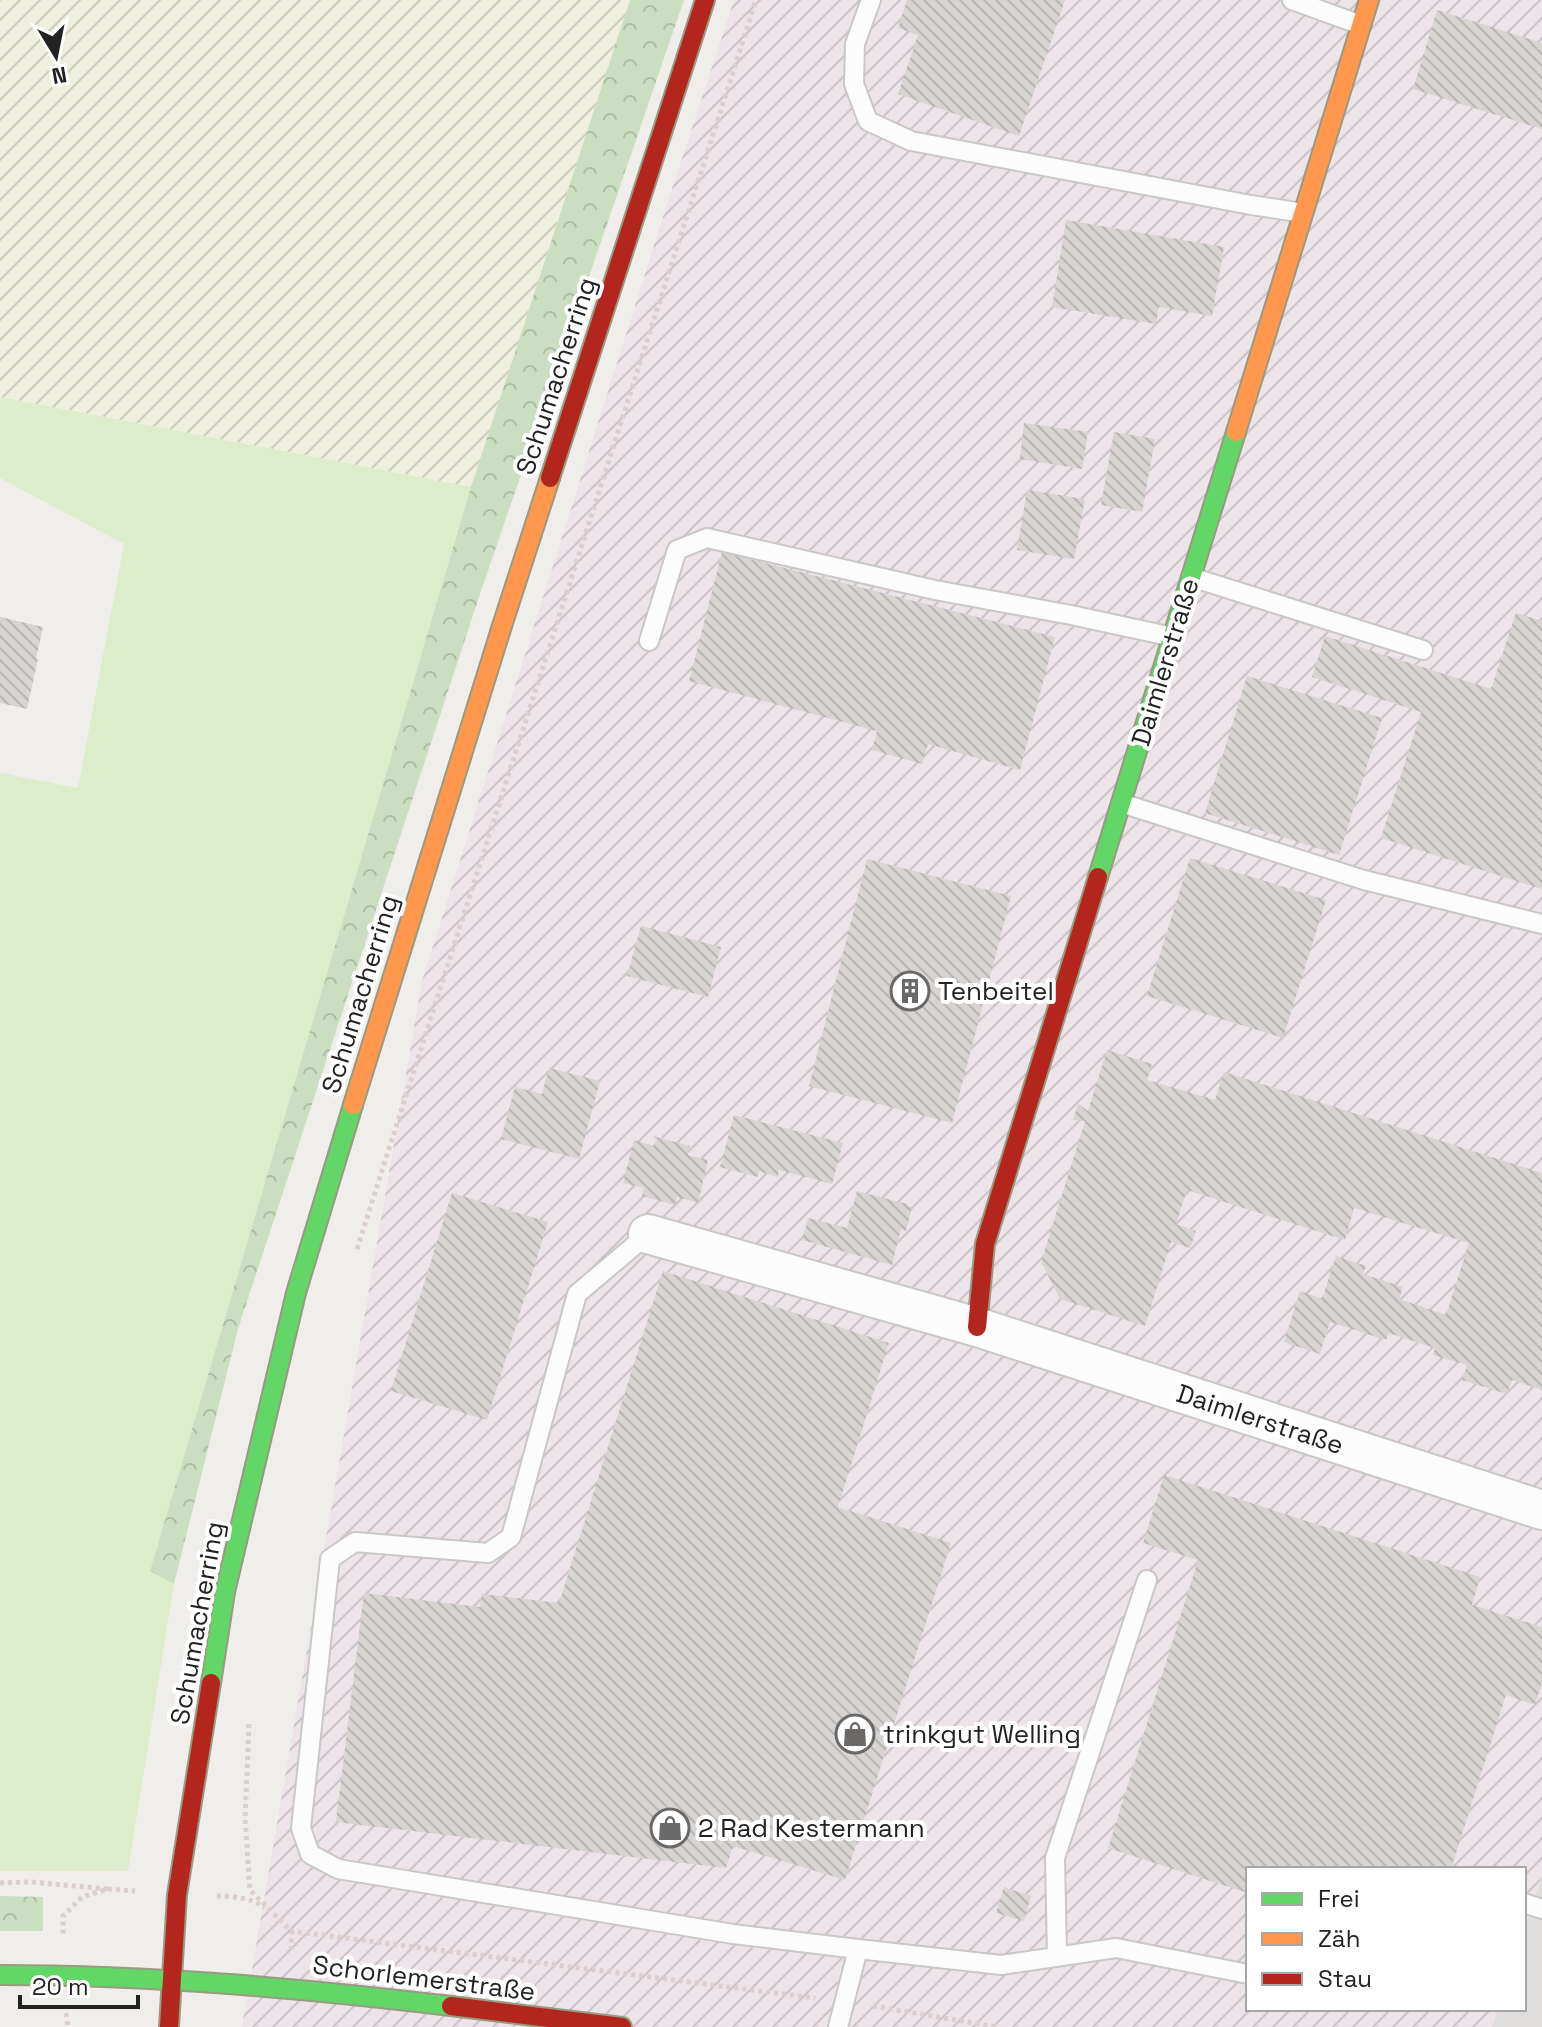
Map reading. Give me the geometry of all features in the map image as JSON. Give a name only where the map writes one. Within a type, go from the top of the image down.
[{"type":"main road","name":"Schumacherring","points":[[169,2027],[177,1895],[225,1592],[296,1293],[501,629],[705,0]]},
{"type":"main road","name":"Daimlerstraße","points":[[977,1327],[985,1244],[1369,0]]},
{"type":"main road","name":"Schorlemerstraße","points":[[0,1975],[173,1978],[622,2027]]},
{"type":"street","name":"Daimlerstraße","points":[[648,1234],[977,1327],[1542,1510]]},
{"type":"lane","points":[[871,0],[855,44],[854,84],[868,121],[911,141],[1303,213]]},
{"type":"lane","points":[[1292,0],[1361,26]]},
{"type":"lane","points":[[649,641],[677,550],[707,538],[935,590],[1173,637]]},
{"type":"lane","points":[[1191,577],[1423,650]]},
{"type":"lane","points":[[1121,803],[1364,880],[1542,924]]},
{"type":"lane","points":[[648,1234],[577,1294],[511,1537],[488,1553],[355,1542],[330,1559],[301,1828],[310,1854],[338,1869],[733,1934],[1001,1965],[1116,1948],[1246,1974]]},
{"type":"lane","points":[[1057,1957],[1055,1858],[1147,1580]]},
{"type":"lane","points":[[838,2027],[858,1949]]},
{"type":"path","points":[[355,1255],[756,0]]},
{"type":"path","points":[[249,1723],[245,1818],[250,1890],[292,1932],[290,1989]]},
{"type":"path","points":[[0,1883],[31,1882],[177,1895],[228,1896],[258,1903],[292,1932],[845,2002],[997,2027]]},
{"type":"path","points":[[68,2027],[63,1974],[63,1916],[82,1897],[108,1889]]},
{"type":"shaded area","points":[[734,0],[1542,0],[1542,1875],[1526,1924],[1526,1867],[1246,1867],[1246,2011],[1497,2011],[1492,2027],[242,2027],[422,981]]},
{"type":"shaded area","points":[[1542,1875],[1542,2027],[1492,2027],[1497,2011],[1526,2011],[1526,1924]]},
{"type":"green space","points":[[0,0],[630,0],[471,487],[0,397]]},
{"type":"green space","points":[[630,0],[684,0],[479,597],[238,1329],[174,1584],[150,1571],[471,487]]},
{"type":"green space","points":[[0,397],[471,487],[150,1571],[174,1584],[128,1871],[0,1871],[0,773],[78,788],[124,544],[0,478]]},
{"type":"green space","points":[[0,1896],[43,1897],[43,1931],[0,1931]]},
{"type":"building","points":[[907,0],[1065,0],[1019,136],[898,94],[918,35],[898,28]]},
{"type":"building","points":[[1437,10],[1542,43],[1542,129],[1413,89]]},
{"type":"building","points":[[1066,220],[1224,247],[1212,316],[1159,307],[1156,324],[1052,307]]},
{"type":"building","points":[[1024,423],[1088,432],[1082,469],[1020,459]]},
{"type":"building","points":[[1114,432],[1155,439],[1142,512],[1101,505]]},
{"type":"building","points":[[1027,490],[1085,499],[1074,559],[1017,550]]},
{"type":"building","points":[[722,552],[1055,637],[1020,770],[928,744],[922,764],[872,750],[877,731],[689,681]]},
{"type":"building","points":[[1516,613],[1542,621],[1542,889],[1381,838],[1421,712],[1312,677],[1325,636],[1491,689]]},
{"type":"building","points":[[0,617],[43,627],[27,709],[0,703]]},
{"type":"building","points":[[1247,676],[1382,718],[1339,855],[1205,813]]},
{"type":"building","points":[[1190,858],[1326,900],[1283,1038],[1147,996]]},
{"type":"building","name":"Tenbeitel","points":[[867,859],[1011,896],[952,1123],[809,1086]]},
{"type":"building","points":[[641,926],[721,947],[708,997],[627,976]]},
{"type":"building","points":[[1107,1050],[1152,1064],[1147,1080],[1215,1100],[1224,1072],[1542,1173],[1542,1390],[1512,1380],[1507,1394],[1462,1380],[1467,1365],[1433,1355],[1435,1348],[1389,1333],[1386,1340],[1330,1322],[1320,1354],[1284,1342],[1300,1291],[1322,1299],[1336,1256],[1366,1266],[1363,1274],[1403,1287],[1399,1299],[1446,1315],[1469,1243],[1354,1208],[1345,1240],[1187,1190],[1176,1224],[1196,1231],[1190,1248],[1171,1242],[1145,1326],[1060,1299],[1041,1262],[1085,1121],[1073,1120],[1078,1104],[1088,1111]]},
{"type":"building","points":[[549,1068],[600,1081],[579,1159],[501,1139],[515,1087],[542,1094]]},
{"type":"building","points":[[734,1115],[843,1143],[832,1184],[779,1170],[778,1177],[759,1171],[758,1177],[720,1167]]},
{"type":"building","points":[[653,1136],[690,1146],[688,1155],[708,1160],[698,1203],[677,1197],[675,1205],[642,1196],[644,1188],[623,1183],[634,1140],[654,1146],[656,1140]]},
{"type":"building","points":[[857,1191],[912,1207],[906,1231],[901,1229],[892,1265],[802,1240],[808,1218],[847,1228]]},
{"type":"building","points":[[452,1193],[548,1222],[487,1420],[391,1391]]},
{"type":"building","points":[[663,1271],[889,1343],[838,1507],[951,1543],[845,1880],[733,1846],[726,1868],[336,1822],[364,1593],[480,1607],[482,1594],[559,1603]]},
{"type":"building","points":[[1164,1475],[1480,1577],[1472,1605],[1542,1627],[1542,1682],[1535,1705],[1506,1695],[1452,1867],[1246,1867],[1246,1892],[1108,1848],[1198,1560],[1143,1543]]},
{"type":"building","points":[[1004,1887],[1031,1896],[1024,1921],[996,1913]]},
{"type":"traffic: fast","points":[[1098,877],[1236,432]]},
{"type":"traffic: fast","points":[[211,1683],[225,1592],[296,1293],[353,1105]]},
{"type":"traffic: fast","points":[[0,1975],[114,1977],[226,1984],[451,2006]]},
{"type":"traffic: slow","points":[[1236,432],[1369,0]]},
{"type":"traffic: slow","points":[[353,1105],[550,478]]},
{"type":"traffic: jam","points":[[550,478],[705,0]]},
{"type":"traffic: jam","points":[[977,1327],[985,1244],[1098,877]]},
{"type":"traffic: jam","points":[[169,2027],[177,1895],[211,1683]]},
{"type":"traffic: jam","points":[[451,2006],[622,2027]]},
{"type":"place","name":"Tenbeitel","points":[[910,991]]},
{"type":"place","name":"trinkgut Welling","points":[[855,1734]]},
{"type":"place","name":"2 Rad Kestermann","points":[[670,1828]]}]
